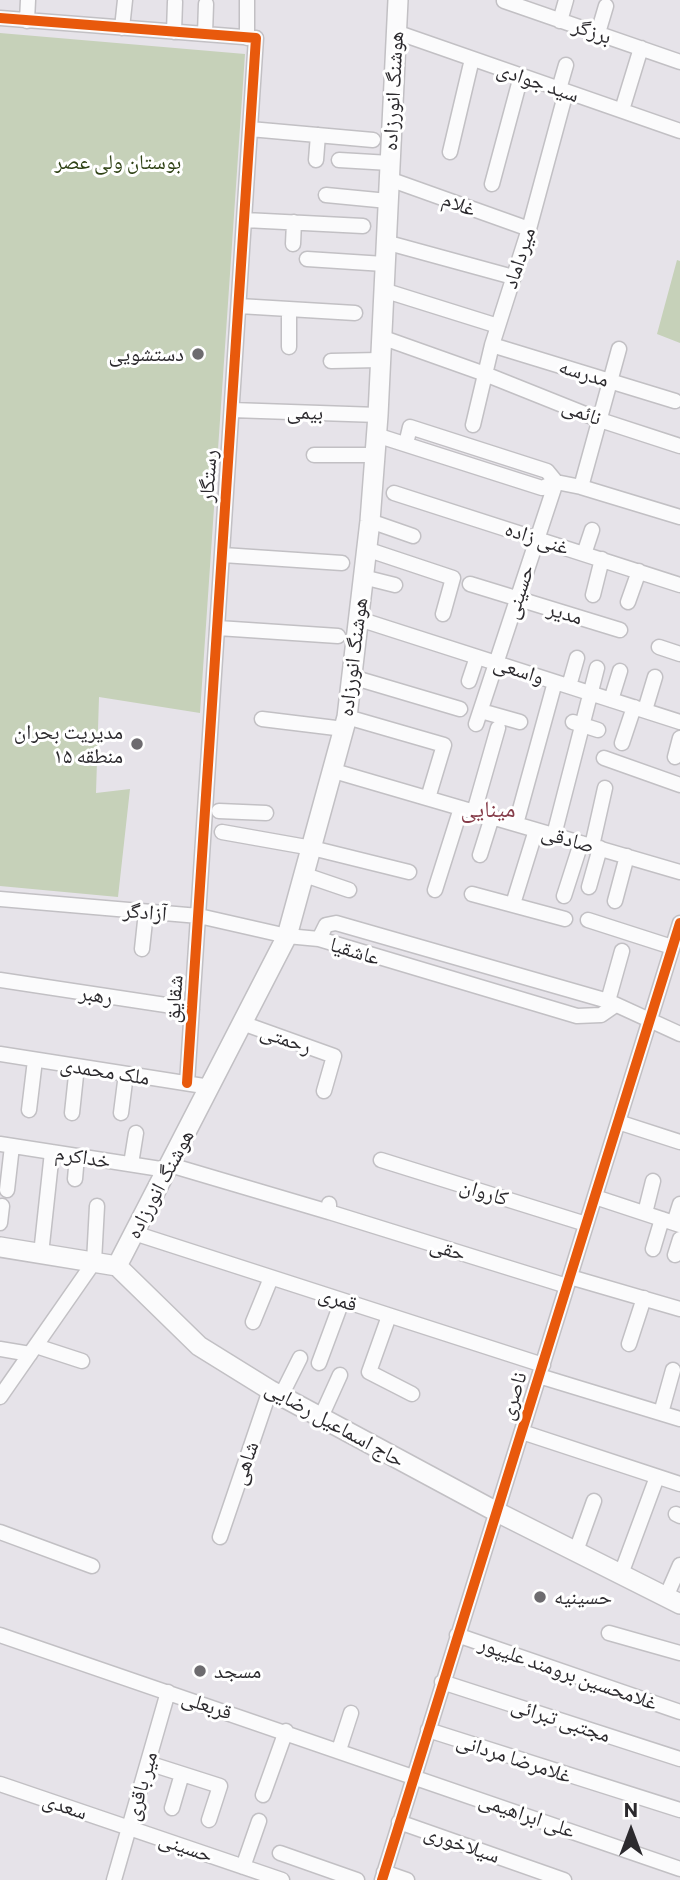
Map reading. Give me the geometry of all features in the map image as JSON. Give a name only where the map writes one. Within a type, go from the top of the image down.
[{"type":"main road","name":"هوشنگ انورزاده","points":[[117,1266],[287,936],[345,723],[370,522],[378,415],[398,0]]},
{"type":"main road","points":[[0,1247],[117,1266]]},
{"type":"main road","name":"حاج اسماعیل رضایی","points":[[117,1266],[198,1346],[276,1393],[495,1511],[673,1601]]},
{"type":"street","points":[[27,20],[28,0]]},
{"type":"street","points":[[122,28],[125,0]]},
{"type":"street","name":"رستگار","points":[[199,916],[250,129],[251,38],[247,0]]},
{"type":"street","points":[[560,20],[566,0]]},
{"type":"street","name":"برزگر","points":[[504,1],[680,62]]},
{"type":"street","points":[[174,32],[175,2]]},
{"type":"street","points":[[205,34],[206,4]]},
{"type":"street","points":[[598,33],[606,6]]},
{"type":"street","points":[[0,18],[251,38]]},
{"type":"street","name":"سید جوادی","points":[[396,32],[680,131]]},
{"type":"street","points":[[622,110],[642,48]]},
{"type":"street","points":[[450,152],[472,59]]},
{"type":"street","name":"میرداماد","points":[[473,425],[492,345],[529,229],[563,90],[566,65]]},
{"type":"street","points":[[492,184],[521,76]]},
{"type":"street","points":[[250,129],[373,140]]},
{"type":"street","points":[[316,160],[318,135]]},
{"type":"street","name":"غلام","points":[[339,160],[390,171],[529,229]]},
{"type":"street","points":[[326,195],[388,201]]},
{"type":"street","points":[[244,220],[363,226]]},
{"type":"street","points":[[293,244],[294,222]]},
{"type":"street","points":[[386,242],[513,277]]},
{"type":"street","points":[[307,259],[384,264]]},
{"type":"street","points":[[383,290],[498,326]]},
{"type":"street","points":[[239,306],[355,313]]},
{"type":"street","points":[[289,309],[289,347]]},
{"type":"street","name":"نائمی","points":[[381,337],[485,374],[600,420],[680,446]]},
{"type":"street","name":"مدرسه","points":[[492,345],[676,401]]},
{"type":"street","points":[[581,486],[619,349]]},
{"type":"street","points":[[331,361],[379,360]]},
{"type":"street","name":"بیمی","points":[[232,410],[378,415]]},
{"type":"street","points":[[376,435],[542,488],[556,482],[581,486],[680,517]]},
{"type":"street","points":[[314,455],[374,455]]},
{"type":"street","name":"حسینی","points":[[520,722],[478,717],[556,482]]},
{"type":"street","name":"غنی زاده","points":[[394,493],[680,585]]},
{"type":"street","points":[[370,522],[413,536]]},
{"type":"street","points":[[584,554],[592,530]]},
{"type":"street","points":[[366,549],[453,578],[443,614]]},
{"type":"street","points":[[223,555],[342,563]]},
{"type":"street","points":[[593,595],[602,559]]},
{"type":"street","points":[[628,602],[639,571]]},
{"type":"street","points":[[363,577],[395,585]]},
{"type":"street","name":"مدیر","points":[[470,584],[620,630]]},
{"type":"street","name":"واسعی","points":[[359,620],[680,722]]},
{"type":"street","points":[[218,628],[338,636]]},
{"type":"street","points":[[659,648],[680,654]]},
{"type":"street","points":[[469,681],[477,657]]},
{"type":"street","points":[[516,824],[562,684],[577,658]]},
{"type":"street","points":[[554,835],[585,725],[597,668]]},
{"type":"street","points":[[611,699],[620,671]]},
{"type":"street","points":[[352,677],[460,709]]},
{"type":"street","points":[[622,743],[655,677]]},
{"type":"street","points":[[262,719],[345,723],[444,745],[428,798]]},
{"type":"street","points":[[435,890],[498,728]]},
{"type":"street","points":[[675,757],[680,738]]},
{"type":"street","points":[[604,758],[680,785]]},
{"type":"street","name":"صادقی","points":[[334,771],[680,872]]},
{"type":"street","points":[[589,887],[591,846],[605,788]]},
{"type":"street","points":[[219,811],[266,813]]},
{"type":"street","points":[[237,812],[229,833],[312,848],[409,872]]},
{"type":"street","points":[[480,855],[492,817]]},
{"type":"street","points":[[513,904],[536,830]]},
{"type":"street","points":[[564,896],[591,846]]},
{"type":"street","points":[[615,901],[627,856]]},
{"type":"street","points":[[305,874],[348,890]]},
{"type":"street","points":[[472,894],[565,919]]},
{"type":"street","name":"آزادگر","points":[[0,899],[199,916],[287,936],[318,939]]},
{"type":"street","points":[[142,948],[146,912]]},
{"type":"street","name":"شقایق","points":[[187,1083],[199,916]]},
{"type":"street","points":[[588,920],[672,947]]},
{"type":"street","name":"عاشقیا","points":[[611,1003],[601,1015],[587,1017],[559,1012],[318,939],[326,925],[336,923],[611,1003],[648,1022],[680,1034]]},
{"type":"street","name":"ناصری","points":[[383,1876],[680,923]]},
{"type":"street","points":[[611,1003],[622,951]]},
{"type":"street","name":"رهبر","points":[[0,980],[192,1009]]},
{"type":"street","name":"رحمتی","points":[[242,1023],[334,1056],[324,1091]]},
{"type":"street","name":"ملک محمدی","points":[[0,1054],[210,1087]]},
{"type":"street","points":[[29,1110],[35,1060]]},
{"type":"street","points":[[72,1113],[77,1066]]},
{"type":"street","points":[[121,1113],[127,1074]]},
{"type":"street","points":[[618,1122],[680,1142]]},
{"type":"street","points":[[131,1164],[136,1133]]},
{"type":"street","points":[[6,1145],[7,1190]]},
{"type":"street","name":"خداکرم","points":[[6,1145],[168,1167]]},
{"type":"street","points":[[41,1254],[52,1152]]},
{"type":"street","points":[[75,1179],[77,1156]]},
{"type":"street","name":"کاروان","points":[[381,1160],[586,1224]]},
{"type":"street","name":"حقی","points":[[168,1167],[329,1208],[569,1282],[644,1298],[680,1309]]},
{"type":"street","points":[[645,1213],[653,1181]]},
{"type":"street","points":[[595,1197],[672,1222]]},
{"type":"street","points":[[653,1249],[672,1222],[680,1203]]},
{"type":"street","points":[[0,1223],[2,1206]]},
{"type":"street","points":[[0,1397],[94,1262],[97,1206]]},
{"type":"street","name":"قمری","points":[[134,1233],[389,1316],[680,1419]]},
{"type":"street","points":[[675,1255],[680,1239]]},
{"type":"street","points":[[253,1322],[271,1278]]},
{"type":"street","points":[[629,1344],[644,1298]]},
{"type":"street","points":[[319,1363],[342,1301]]},
{"type":"street","points":[[389,1316],[369,1372],[412,1394]]},
{"type":"street","points":[[0,1349],[33,1350],[82,1361]]},
{"type":"street","name":"شاهی","points":[[220,1537],[276,1393],[300,1358]]},
{"type":"street","points":[[661,1413],[673,1370]]},
{"type":"street","points":[[321,1417],[340,1375]]},
{"type":"street","points":[[522,1432],[680,1484]]},
{"type":"street","points":[[621,1574],[657,1477]]},
{"type":"street","points":[[576,1552],[594,1502]]},
{"type":"street","points":[[0,1532],[92,1566]]},
{"type":"street","points":[[673,1601],[680,1565]]},
{"type":"street","points":[[609,1633],[680,1653]]},
{"type":"street","name":"قربعلی","points":[[0,1635],[414,1775]]},
{"type":"street","name":"غلامحسین برومند علیپور","points":[[457,1635],[680,1712]]},
{"type":"street","name":"مجتبی تبرائی","points":[[442,1682],[680,1759]]},
{"type":"street","name":"میر باقری","points":[[114,1880],[168,1692]]},
{"type":"street","points":[[339,1749],[351,1713]]},
{"type":"street","name":"غلامرضا مردانی","points":[[428,1730],[680,1810]]},
{"type":"street","points":[[263,1795],[286,1731]]},
{"type":"street","points":[[148,1763],[220,1786],[209,1820]]},
{"type":"street","points":[[172,1808],[182,1774]]},
{"type":"street","name":"علی ابراهیمی","points":[[414,1775],[680,1869]]},
{"type":"street","name":"سعدی","points":[[0,1784],[129,1827]]},
{"type":"street","points":[[243,1867],[259,1822]]},
{"type":"street","name":"سیلاخوری","points":[[400,1822],[564,1880]]},
{"type":"street","name":"حسینی","points":[[129,1827],[282,1880]]},
{"type":"street","points":[[280,1853],[357,1880]]},
{"type":"street","points":[[383,1876],[407,1880]]},
{"type":"green space","name":"بوستان ولی عصر","points":[[0,33],[245,54],[200,713],[99,697],[96,793],[130,789],[118,897],[0,886]]},
{"type":"green space","points":[[677,260],[680,261],[680,343],[657,334]]},
{"type":"cycle path","points":[[0,18],[256,38],[187,1083]]},
{"type":"cycle path","points":[[382,1880],[680,923]]},
{"type":"place","name":"دستشویی","points":[[198,354]]},
{"type":"place","name":"مدیریت بحران منطقه ۱۵","points":[[137,744]]},
{"type":"place","name":"حسینیه","points":[[540,1597]]},
{"type":"place","name":"مسجد","points":[[200,1671]]},
{"type":"district","name":"مینایی","points":[[488,809]]}]
